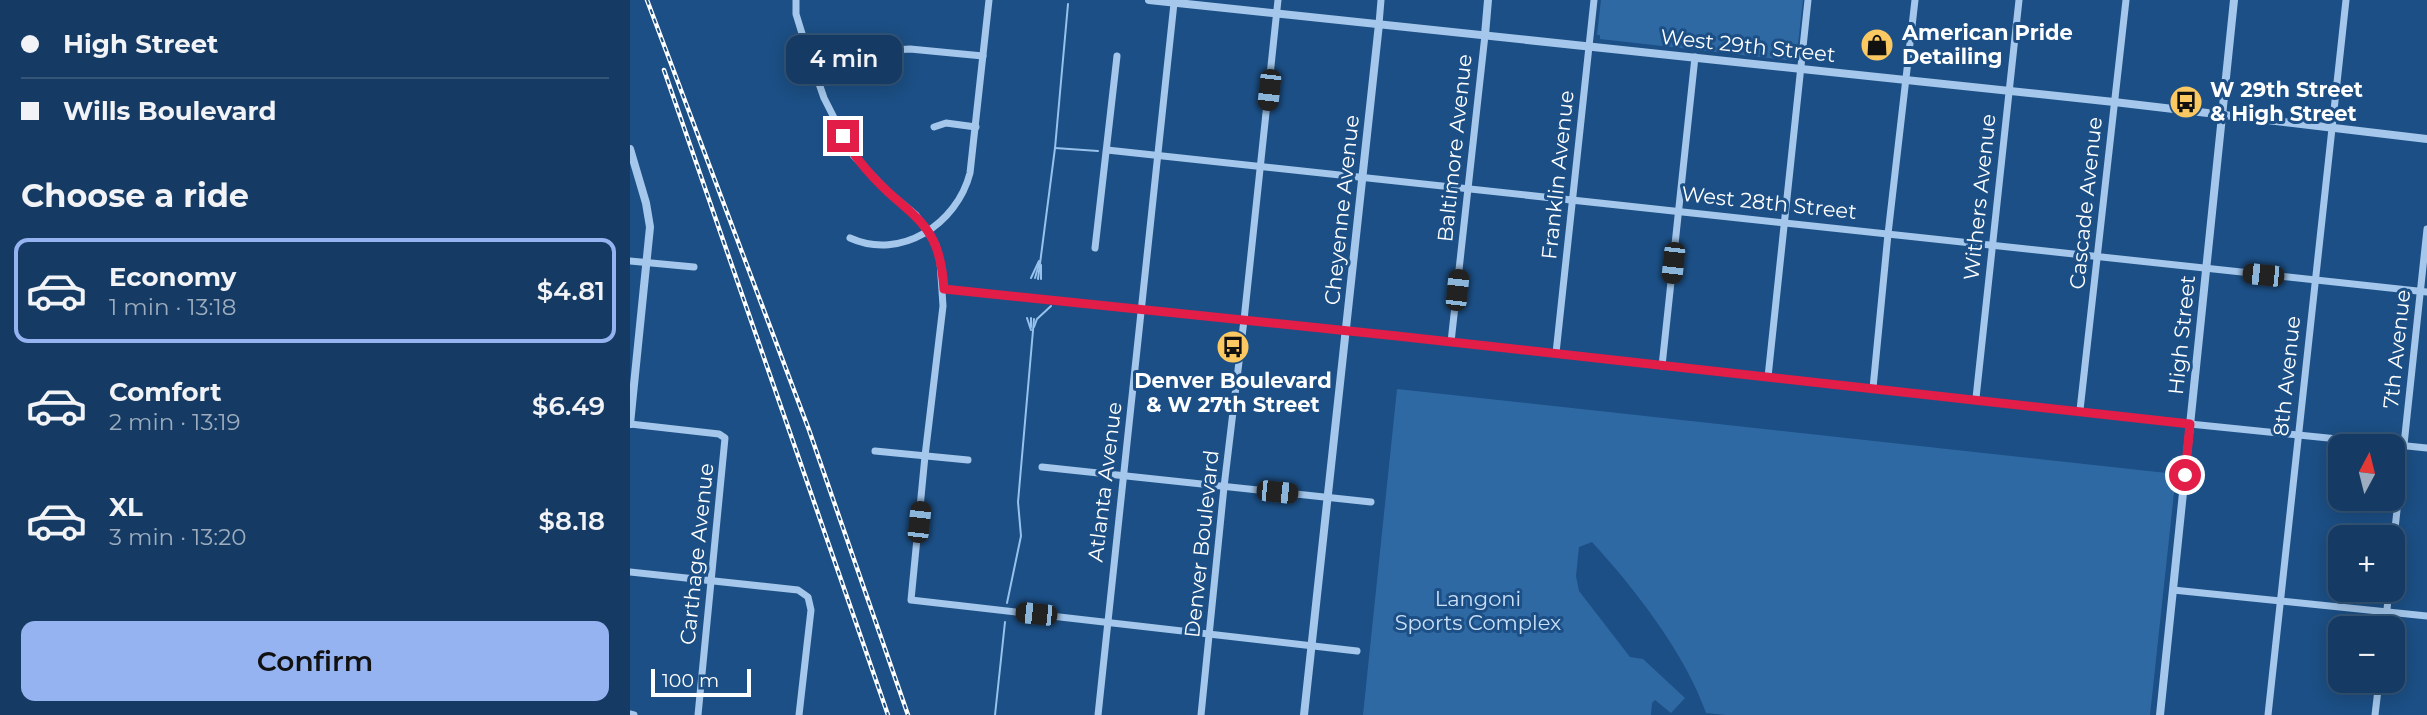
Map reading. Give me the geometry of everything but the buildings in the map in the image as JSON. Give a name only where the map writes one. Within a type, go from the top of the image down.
[{"type":"street","points":[[796,0],[796,14],[824,98],[853,155],[887,191],[916,215],[936,245],[944,289],[911,600],[1357,651]]},
{"type":"street","points":[[850,238],[860,243],[907,241],[928,231],[949,215],[962,195],[970,173],[989,0]]},
{"type":"street","name":"West 29th Street","points":[[1149,0],[1189,2],[1906,82],[2114,102],[2427,139]]},
{"type":"street","name":"Denver Boulevard","points":[[1201,715],[1278,0]]},
{"type":"street","name":"Cheyenne Avenue","points":[[1304,715],[1381,0]]},
{"type":"street","name":"Baltimore Avenue","points":[[1451,342],[1488,0]]},
{"type":"street","name":"Franklin Avenue","points":[[1556,354],[1594,0]]},
{"type":"street","points":[[1768,377],[1808,0]]},
{"type":"street","points":[[1873,388],[1915,0]]},
{"type":"street","name":"Withers Avenue","points":[[1976,398],[2019,0]]},
{"type":"street","name":"Cascade Avenue","points":[[2080,410],[2126,0]]},
{"type":"street","name":"High Street","points":[[2160,715],[2234,0]]},
{"type":"street","name":"8th Avenue","points":[[2268,715],[2346,0]]},
{"type":"street","name":"Atlanta Avenue","points":[[1098,715],[1174,3]]},
{"type":"street","points":[[894,50],[983,56]]},
{"type":"street","points":[[1095,247],[1117,56]]},
{"type":"street","points":[[1662,366],[1695,57]]},
{"type":"street","points":[[934,127],[946,123],[976,127]]},
{"type":"street","points":[[630,149],[649,215],[630,424]]},
{"type":"street","name":"West 28th Street","points":[[1107,150],[2424,291]]},
{"type":"street","name":"7th Avenue","points":[[2404,434],[2424,291],[2427,229]]},
{"type":"street","points":[[630,261],[694,267]]},
{"type":"street","points":[[944,289],[1976,398],[2190,424],[2328,436]]},
{"type":"street","name":"Carthage Avenue","points":[[630,424],[719,434],[725,438],[698,715]]},
{"type":"street","points":[[2405,445],[2427,448]]},
{"type":"street","points":[[876,451],[968,460]]},
{"type":"street","points":[[1042,467],[1371,502]]},
{"type":"street","points":[[630,572],[797,590],[808,597],[811,610],[799,715]]},
{"type":"street","points":[[2173,590],[2427,616]]},
{"type":"street","points":[[2386,616],[2388,602]]},
{"type":"street","points":[[2375,715],[2378,693]]},
{"type":"green space","points":[[1601,0],[1803,0],[1796,61],[1600,39],[1600,35],[1597,35]]},
{"type":"green space","name":"Langoni Sports Complex","points":[[1397,389],[2176,474],[2150,715],[1706,713],[1697,690],[1672,645],[1625,580],[1592,542],[1579,547],[1576,576],[1579,591],[1630,657],[1643,659],[1685,698],[1671,713],[1655,700],[1652,703],[1651,715],[1363,715]]},
{"type":"waterway","points":[[1038,279],[1055,148],[1068,4]]},
{"type":"waterway","points":[[1055,148],[1098,151]]},
{"type":"waterway","points":[[1031,278],[1039,261]]},
{"type":"waterway","points":[[1035,278],[1039,264]]},
{"type":"waterway","points":[[1041,265],[1041,279]]},
{"type":"waterway","points":[[1034,327],[1037,319],[1051,306]]},
{"type":"waterway","points":[[1027,318],[1031,330]]},
{"type":"waterway","points":[[1031,318],[1031,327]]},
{"type":"waterway","points":[[1007,603],[1021,536],[1018,502],[1034,319]]},
{"type":"waterway","points":[[995,715],[1005,622]]},
{"type":"railway","points":[[647,0],[809,430],[908,715]]},
{"type":"railway","points":[[664,70],[888,715]]},
{"type":"place","name":"American Pride Detailing","points":[[1877,45]]},
{"type":"place","name":"W 29th Street & High Street","points":[[2186,102]]},
{"type":"place","name":"Denver Boulevard & W 27th Street","points":[[1233,347]]},
{"type":"route","points":[[843,136],[853,155],[887,191],[916,215],[928,231],[936,245],[944,289],[1976,398],[2190,424],[2185,475]]}]
